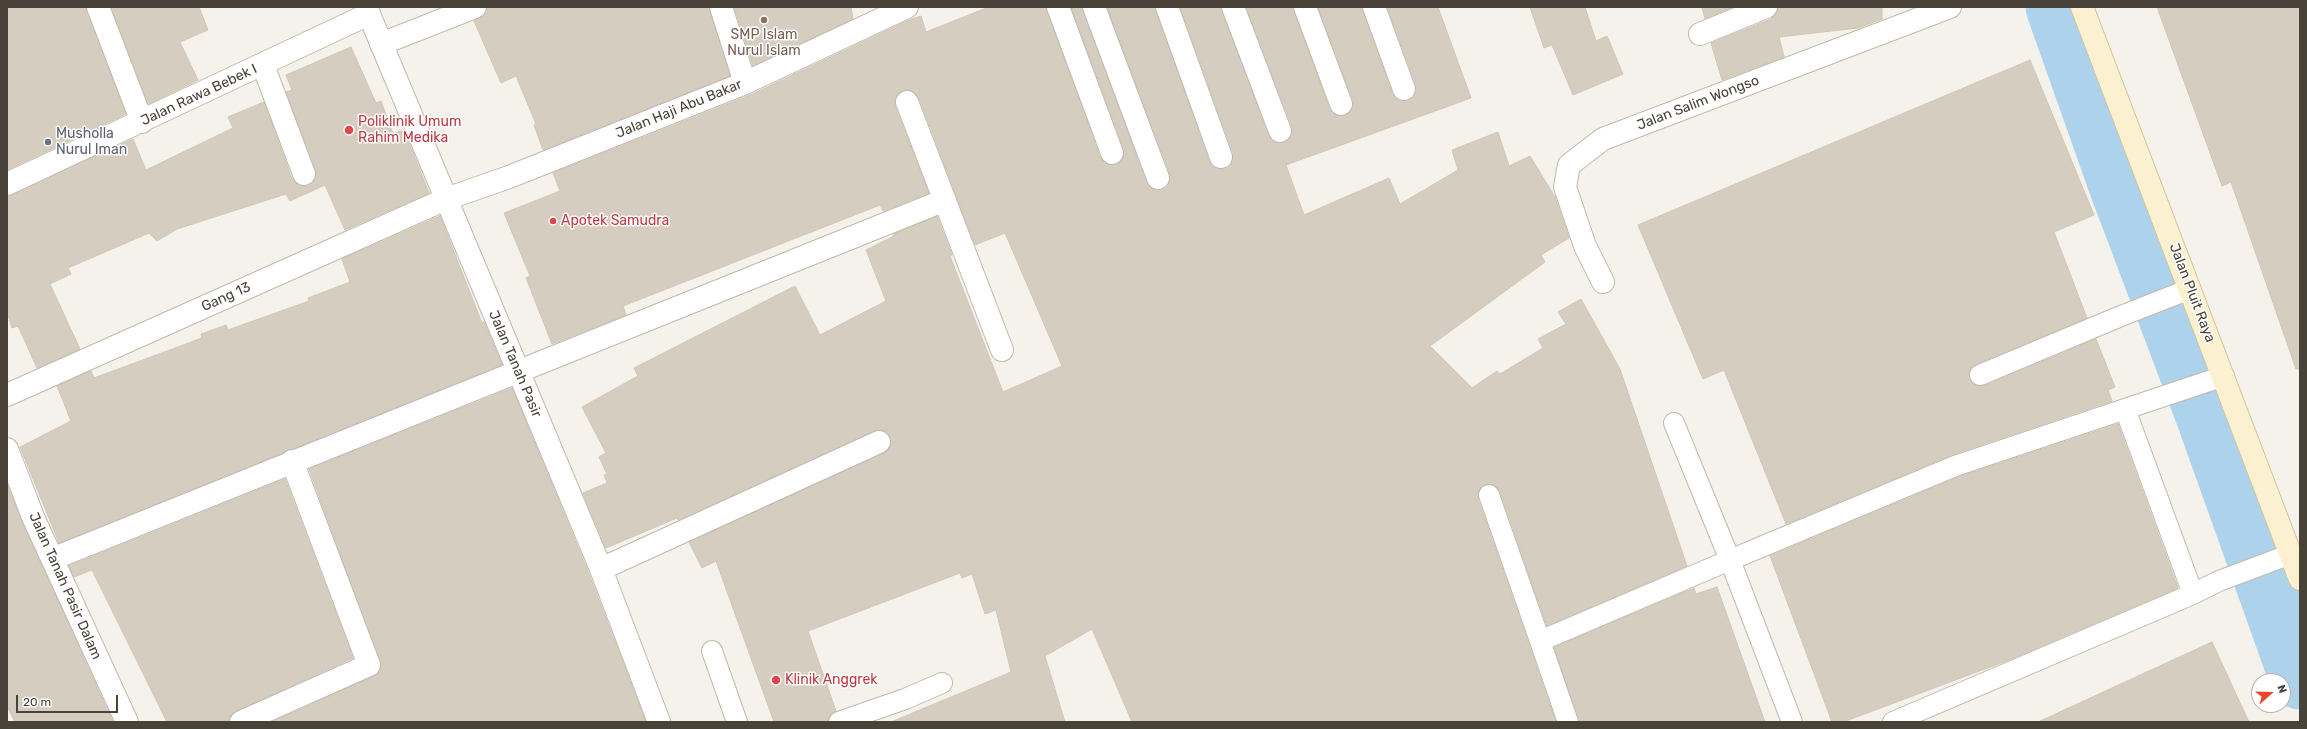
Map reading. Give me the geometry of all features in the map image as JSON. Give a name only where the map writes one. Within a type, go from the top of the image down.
[{"type":"main road","name":"Jalan Pluit Raya","points":[[2082,7],[2224,376],[2300,579]]},
{"type":"street","points":[[98,7],[142,122]]},
{"type":"street","points":[[381,44],[475,7]]},
{"type":"street","points":[[721,7],[745,83]]},
{"type":"street","name":"Jalan Haji Abu Bakar","points":[[446,199],[509,178],[745,83],[907,7]]},
{"type":"street","points":[[1058,7],[1112,153]]},
{"type":"street","points":[[1094,7],[1158,178]]},
{"type":"street","points":[[1167,7],[1220,157]]},
{"type":"street","points":[[1233,7],[1280,131]]},
{"type":"street","points":[[1305,7],[1341,104]]},
{"type":"street","points":[[1374,7],[1404,89]]},
{"type":"street","points":[[1700,34],[1766,7]]},
{"type":"street","name":"Jalan Salim Wongso","points":[[1603,282],[1585,246],[1564,187],[1569,165],[1603,139],[1950,7]]},
{"type":"street","name":"Jalan Rawa Bebek I","points":[[7,184],[263,65],[367,11]]},
{"type":"street","name":"Jalan Tanah Pasir","points":[[367,11],[601,569],[659,722]]},
{"type":"street","points":[[263,65],[304,174]]},
{"type":"street","points":[[907,102],[1002,350]]},
{"type":"street","name":"Gang 13","points":[[7,395],[446,199]]},
{"type":"street","points":[[52,559],[292,461],[519,372],[945,200]]},
{"type":"street","points":[[601,569],[879,442]]},
{"type":"street","name":"Jalan Tanah Pasir Dalam","points":[[7,449],[52,559],[127,722]]},
{"type":"street","points":[[241,722],[369,665],[292,461]]},
{"type":"lane","points":[[1980,375],[2190,289]]},
{"type":"lane","points":[[1540,641],[1955,466],[2202,382],[2224,376]]},
{"type":"lane","points":[[2125,409],[2193,594]]},
{"type":"lane","points":[[1674,423],[1730,560],[1792,722]]},
{"type":"lane","points":[[1489,496],[1568,722]]},
{"type":"lane","points":[[1893,722],[2193,594],[2236,574],[2291,554]]},
{"type":"lane","points":[[712,651],[737,722]]},
{"type":"lane","points":[[839,722],[905,699],[942,682]]},
{"type":"building","points":[[7,7],[86,7],[126,114],[7,170]]},
{"type":"building","points":[[111,7],[199,7],[208,30],[180,42],[198,80],[148,104]]},
{"type":"building","points":[[487,7],[709,7],[730,76],[543,150],[534,125],[536,124],[516,76],[501,83],[474,21],[484,15]]},
{"type":"building","points":[[734,7],[851,7],[853,19],[753,66]]},
{"type":"building","points":[[989,7],[1046,7],[1100,157],[1104,163],[1116,165],[1122,161],[1124,149],[1071,7],[1082,7],[1146,182],[1150,188],[1163,190],[1168,186],[1170,174],[1107,7],[1155,7],[1209,161],[1213,167],[1226,169],[1231,165],[1233,153],[1180,7],[1221,7],[1268,135],[1272,141],[1278,143],[1289,139],[1292,133],[1292,127],[1246,7],[1293,7],[1329,108],[1333,114],[1339,116],[1350,112],[1353,106],[1353,100],[1318,7],[1362,7],[1392,93],[1396,99],[1409,101],[1414,97],[1416,85],[1387,7],[1438,7],[1471,98],[1286,165],[1304,215],[1389,178],[1400,204],[1458,170],[1452,150],[1498,132],[1509,166],[1530,156],[1555,197],[1569,238],[1541,255],[1545,262],[1430,346],[1472,388],[1497,371],[1500,374],[1543,348],[1538,339],[1566,324],[1558,312],[1581,299],[1620,369],[1687,566],[1547,626],[1500,491],[1496,486],[1491,484],[1480,488],[1478,499],[1556,722],[1132,722],[1092,629],[1045,656],[1065,722],[891,722],[1011,672],[996,610],[985,614],[972,574],[962,578],[960,573],[808,631],[836,711],[830,715],[828,722],[774,722],[716,561],[702,568],[689,542],[884,453],[889,449],[891,443],[887,432],[881,430],[874,431],[678,520],[677,518],[606,548],[583,493],[607,483],[604,475],[607,474],[599,457],[606,453],[582,407],[638,376],[634,368],[795,286],[820,335],[886,301],[866,250],[894,236],[893,234],[937,216],[952,255],[950,256],[1003,392],[1062,366],[1005,233],[975,245],[919,98],[909,90],[903,90],[898,94],[895,100],[895,106],[929,193],[883,211],[880,205],[623,306],[626,315],[552,344],[526,278],[530,276],[504,213],[560,191],[553,173],[750,95],[909,20],[921,16],[926,32]]},
{"type":"building","points":[[1530,7],[1585,7],[1596,41],[1607,36],[1623,74],[1573,95],[1552,45],[1544,48]]},
{"type":"building","points":[[1702,7],[1733,7],[1705,19]]},
{"type":"building","points":[[1778,7],[1882,7],[1882,19],[1858,28],[1779,37],[1784,57],[1722,80],[1711,43],[1771,19],[1776,14]]},
{"type":"building","points":[[2157,7],[2300,7],[2300,369],[2296,369],[2231,182],[2222,186]]},
{"type":"building","points":[[351,47],[376,103],[381,101],[393,134],[404,130],[429,193],[345,230],[325,185],[290,201],[286,194],[177,229],[157,241],[149,233],[68,268],[71,274],[50,284],[80,349],[37,368],[18,326],[12,328],[7,312],[7,196],[133,139],[146,170],[233,128],[228,117],[264,102],[292,179],[302,186],[309,186],[314,182],[316,170],[286,92],[292,90],[286,75]]},
{"type":"building","points":[[2030,60],[2094,215],[2054,232],[2087,318],[1976,364],[1971,368],[1969,379],[1973,384],[1984,386],[2096,339],[2115,387],[2108,390],[2112,401],[1951,455],[1786,524],[1724,370],[1703,379],[1638,225]]},
{"type":"building","points":[[440,216],[482,323],[484,322],[502,365],[59,543],[20,447],[71,421],[57,386],[91,371],[94,378],[202,338],[201,334],[226,325],[228,330],[309,301],[308,298],[350,282],[342,259]]},
{"type":"building","points":[[512,388],[589,574],[646,722],[272,722],[374,676],[379,672],[381,666],[309,469]]},
{"type":"building","points":[[2118,424],[2178,588],[2009,660],[1843,722],[1832,722],[1770,556],[1959,477]]},
{"type":"building","points":[[285,479],[353,658],[236,711],[231,715],[229,722],[167,722],[92,570],[74,577],[69,566]]},
{"type":"building","points":[[7,484],[22,522],[113,722],[15,722],[7,706]]},
{"type":"building","points":[[1717,587],[1765,722],[1579,722],[1554,647],[1694,588],[1696,594]]},
{"type":"building","points":[[2212,642],[2249,722],[2038,722]]},
{"type":"waterway","points":[[2056,7],[2119,185],[2207,418],[2300,679]]},
{"type":"place","name":"SMP Islam Nurul Islam","points":[[764,20]]},
{"type":"place","name":"Poliklinik Umum Rahim Medika","points":[[349,130]]},
{"type":"place","name":"Musholla Nurul Iman","points":[[48,142]]},
{"type":"place","name":"Apotek Samudra","points":[[553,221]]},
{"type":"place","name":"Klinik Anggrek","points":[[776,680]]}]
